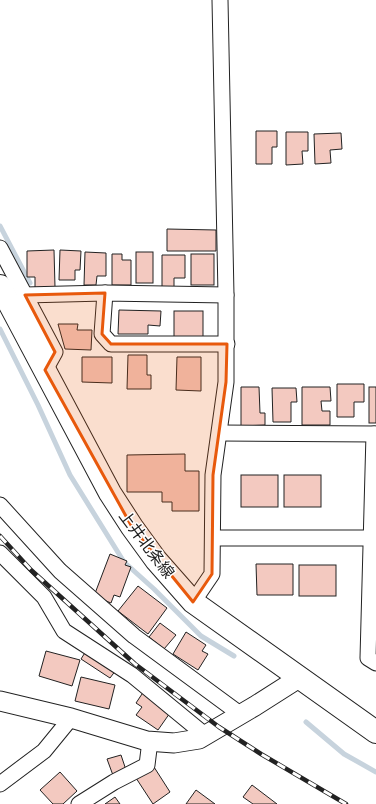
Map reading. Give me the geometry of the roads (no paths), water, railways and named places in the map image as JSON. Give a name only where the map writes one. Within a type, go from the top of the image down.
[{"type":"main road","name":"上井北条線","points":[[0,286],[110,493],[156,560],[193,602],[376,732]]},
{"type":"street","points":[[193,602],[212,574],[214,475],[226,382],[227,344],[220,0]]},
{"type":"street","points":[[0,248],[55,352],[45,370]]},
{"type":"street","points":[[105,294],[102,334],[111,344],[227,344]]},
{"type":"street","points":[[25,295],[226,295]]},
{"type":"street","points":[[220,433],[375,434],[368,658],[376,663]]},
{"type":"street","points":[[0,505],[60,571],[128,631],[240,714]]},
{"type":"street","points":[[212,538],[372,547]]},
{"type":"street","points":[[0,553],[44,597],[64,631],[132,675],[205,735]]},
{"type":"street","points":[[0,701],[71,718],[150,741],[174,743],[199,738],[205,735],[299,678]]},
{"type":"street","points":[[0,784],[44,751],[71,718]]},
{"type":"street","points":[[79,804],[114,782],[147,765],[150,741]]},
{"type":"waterway","points":[[0,226],[30,283]]},
{"type":"waterway","points":[[0,329],[38,405],[70,475],[124,562],[154,589],[201,636],[234,656]]},
{"type":"waterway","points":[[306,722],[344,754],[376,772]]},
{"type":"railway","points":[[0,536],[31,570],[135,664],[219,727],[261,754],[346,804]]}]
